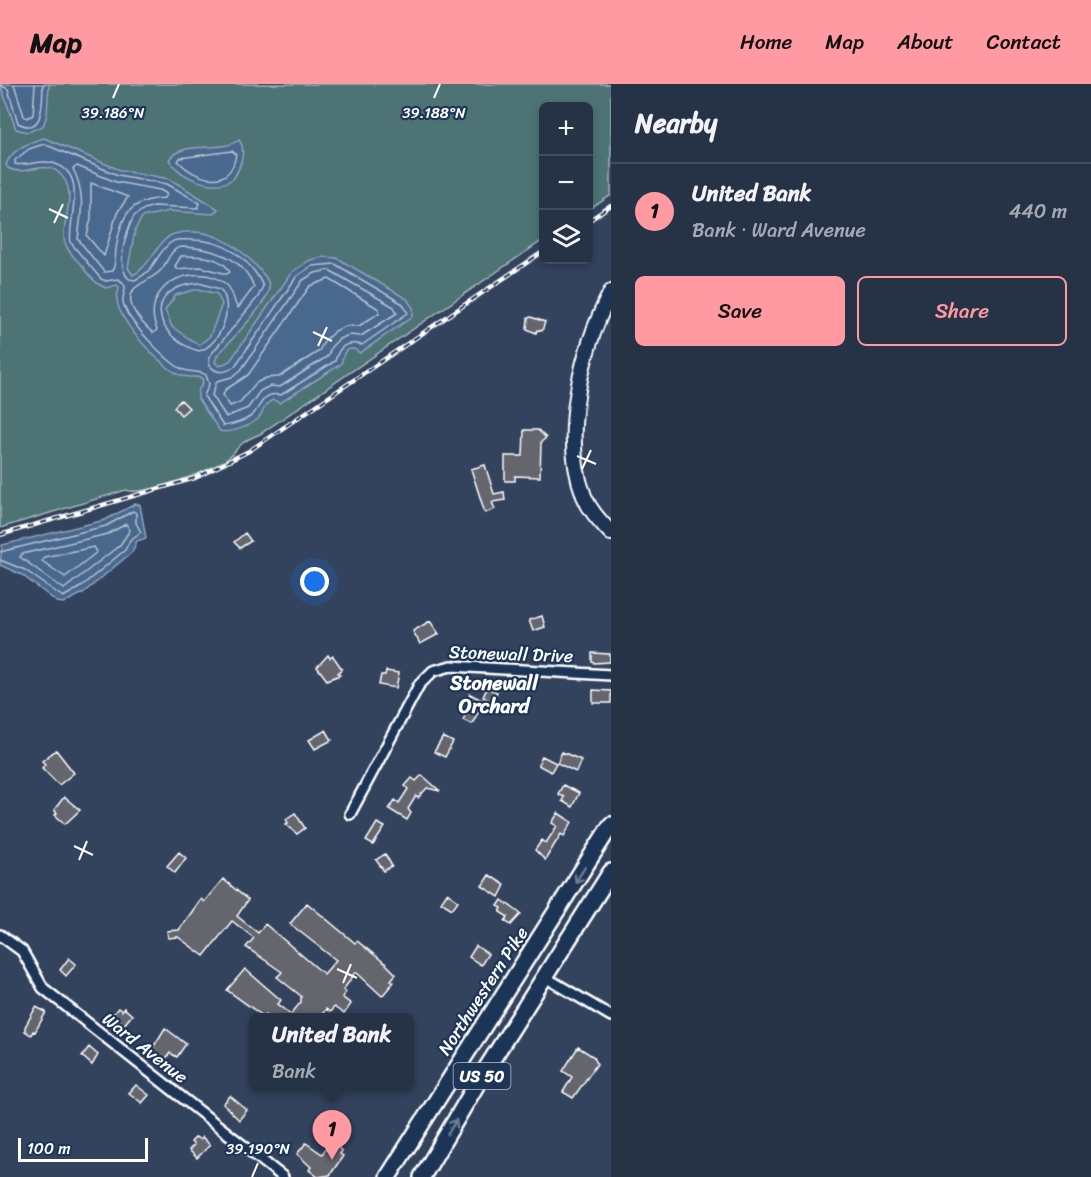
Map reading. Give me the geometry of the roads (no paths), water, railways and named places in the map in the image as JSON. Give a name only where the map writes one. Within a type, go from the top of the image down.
[{"type":"main road","name":"Northwestern Pike","points":[[388,1177],[611,825]]},
{"type":"main road","name":"US 50","points":[[422,1177],[611,872]]},
{"type":"main road","points":[[539,940],[535,963],[538,971],[545,976]]},
{"type":"street","points":[[611,292],[584,357],[576,404],[575,428],[578,473],[584,495],[594,514],[611,532]]},
{"type":"street","name":"Stonewall Drive","points":[[350,814],[419,685],[433,671],[451,666],[611,675]]},
{"type":"street","name":"Ward Avenue","points":[[0,935],[22,951],[43,988],[283,1177]]},
{"type":"street","points":[[545,976],[611,1016]]},
{"type":"water","points":[[0,84],[49,84],[47,115],[43,126],[28,132],[16,129]]},
{"type":"water","points":[[44,138],[120,170],[170,179],[218,209],[213,214],[169,211],[142,217],[135,230],[128,268],[133,275],[145,266],[168,237],[187,232],[210,234],[231,244],[250,259],[268,282],[267,295],[255,313],[217,356],[215,362],[219,366],[230,361],[292,272],[310,260],[323,257],[337,258],[407,299],[413,308],[413,316],[360,353],[354,349],[347,350],[341,364],[280,403],[273,400],[265,406],[258,419],[248,425],[236,430],[220,431],[198,399],[198,391],[203,383],[202,378],[186,377],[175,372],[154,355],[133,332],[119,309],[117,298],[119,287],[117,285],[106,288],[98,284],[69,250],[64,239],[69,196],[64,179],[52,169],[20,171],[8,168],[6,165],[8,159],[17,150]],"holes":[[[198,289],[217,294],[222,304],[210,336],[199,345],[172,327],[165,310],[176,295]]]},
{"type":"water","points":[[239,140],[243,154],[240,164],[234,178],[226,182],[208,184],[190,178],[174,167],[169,160],[182,150],[222,146]]},
{"type":"water","points":[[135,504],[140,505],[146,538],[137,541],[132,552],[83,593],[64,603],[57,602],[22,575],[0,565],[2,545],[105,520]]},
{"type":"railway","points":[[593,218],[611,206]]},
{"type":"railway","points":[[0,535],[195,478],[249,451],[539,254]]},
{"type":"place","name":"United Bank","points":[[332,1160]]},
{"type":"district","name":"Stonewall Orchard","points":[[494,694]]}]
